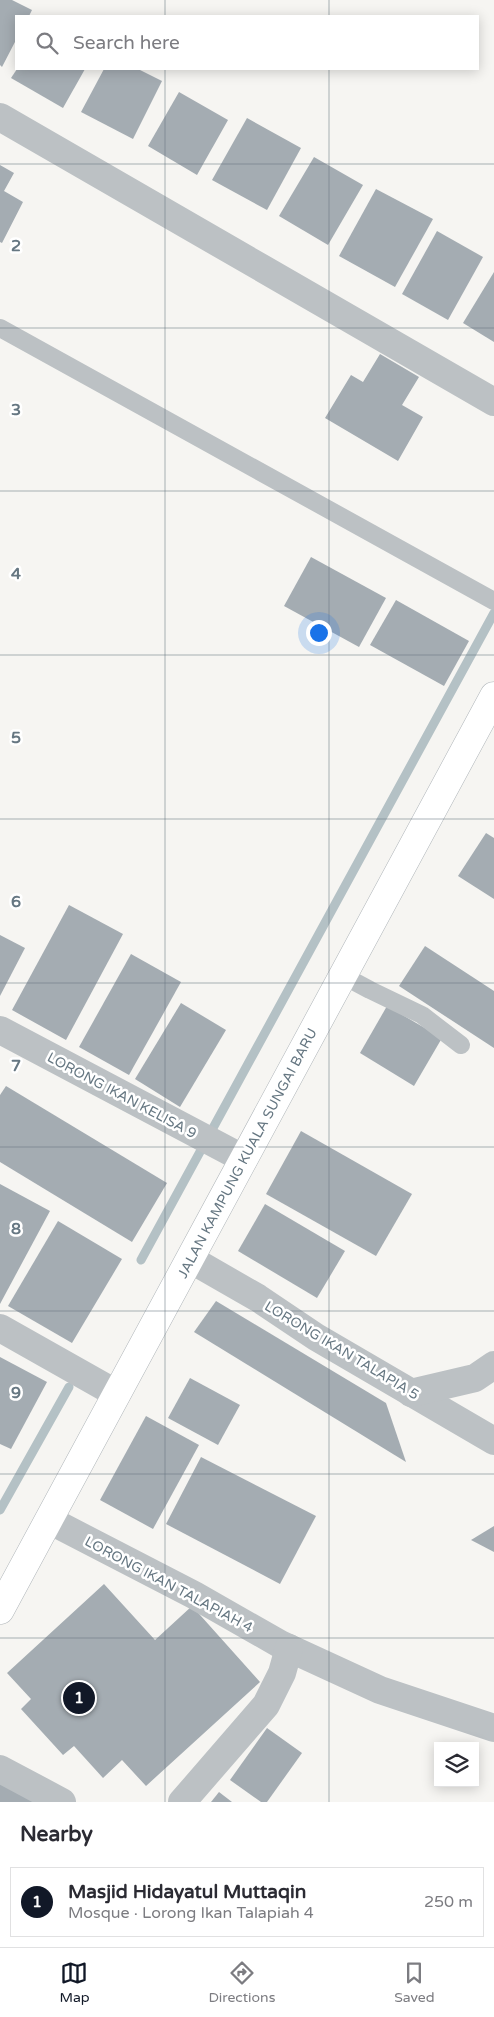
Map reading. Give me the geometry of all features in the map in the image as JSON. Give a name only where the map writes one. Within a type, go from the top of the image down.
[{"type":"street","points":[[0,118],[494,402]]},
{"type":"street","name":"JALAN KAMPUNG KUALA SUNGAI BARU","points":[[0,1610],[342,975],[490,711]]},
{"type":"street","name":"LORONG IKAN KELISA 9","points":[[0,1030],[244,1159]]},
{"type":"street","name":"LORONG IKAN TALAPIA 5","points":[[190,1259],[258,1298],[316,1337],[494,1440]]},
{"type":"street","points":[[0,1328],[117,1394]]},
{"type":"street","points":[[411,1392],[475,1378],[494,1366]]},
{"type":"street","name":"LORONG IKAN TALAPIAH 4","points":[[48,1520],[194,1595],[289,1648],[380,1690],[494,1728]]},
{"type":"street","points":[[182,1802],[266,1705],[282,1673],[289,1648]]},
{"type":"street","points":[[0,1769],[62,1802]]},
{"type":"lane","points":[[0,328],[489,599]]},
{"type":"lane","points":[[342,975],[422,1015],[461,1045]]},
{"type":"building","points":[[0,0],[12,0],[32,10],[30,15],[15,15],[15,42],[2,67],[0,65]]},
{"type":"building","points":[[16,70],[84,70],[63,108],[11,78]]},
{"type":"building","points":[[103,70],[140,70],[162,81],[133,139],[81,112]]},
{"type":"building","points":[[179,92],[228,120],[197,175],[148,146]]},
{"type":"building","points":[[247,118],[301,148],[267,210],[212,180]]},
{"type":"building","points":[[314,157],[363,185],[328,245],[279,216]]},
{"type":"building","points":[[0,165],[14,173],[4,191],[23,202],[2,243],[0,242]]},
{"type":"building","points":[[376,189],[433,219],[395,287],[339,256]]},
{"type":"building","points":[[437,231],[483,257],[448,320],[402,294]]},
{"type":"building","points":[[494,272],[494,342],[463,323]]},
{"type":"building","points":[[380,354],[419,377],[402,405],[423,417],[398,461],[325,418],[351,375],[363,382]]},
{"type":"building","points":[[311,557],[386,598],[359,647],[284,606]]},
{"type":"building","points":[[396,600],[469,641],[444,686],[370,645]]},
{"type":"building","points":[[486,833],[494,838],[494,899],[458,876]]},
{"type":"building","points":[[69,905],[123,934],[66,1040],[12,1010]]},
{"type":"building","points":[[0,935],[25,948],[0,996]]},
{"type":"building","points":[[425,946],[494,991],[494,1048],[399,986]]},
{"type":"building","points":[[131,954],[181,982],[129,1075],[79,1047]]},
{"type":"building","points":[[181,1003],[226,1030],[180,1107],[135,1079]]},
{"type":"building","points":[[387,1006],[442,1038],[414,1086],[360,1053]]},
{"type":"building","points":[[6,1086],[167,1183],[132,1242],[0,1162],[0,1095]]},
{"type":"building","points":[[301,1131],[412,1194],[376,1256],[266,1194]]},
{"type":"building","points":[[0,1184],[50,1211],[0,1304]]},
{"type":"building","points":[[265,1204],[345,1251],[317,1298],[238,1251]]},
{"type":"building","points":[[58,1221],[122,1259],[72,1343],[8,1306]]},
{"type":"building","points":[[216,1301],[386,1403],[406,1462],[194,1332]]},
{"type":"building","points":[[0,1357],[47,1382],[11,1449],[0,1444]]},
{"type":"building","points":[[190,1378],[240,1405],[218,1445],[168,1418]]},
{"type":"building","points":[[146,1416],[199,1445],[153,1529],[100,1500]]},
{"type":"building","points":[[201,1457],[316,1516],[280,1584],[166,1524]]},
{"type":"building","points":[[494,1526],[494,1552],[471,1540]]},
{"type":"building","points":[[104,1584],[155,1640],[192,1606],[260,1682],[146,1786],[122,1760],[103,1778],[74,1746],[63,1755],[21,1709],[31,1699],[7,1673]]},
{"type":"building","points":[[267,1728],[302,1753],[267,1802],[261,1802],[230,1780]]},
{"type":"building","points":[[0,1782],[42,1802],[0,1802]]},
{"type":"building","points":[[219,1792],[232,1802],[211,1802]]},
{"type":"waterway","points":[[141,1260],[494,613]]},
{"type":"waterway","points":[[0,1510],[69,1387]]},
{"type":"place","name":"Masjid Hidayatul Muttaqin","points":[[79,1698]]}]
